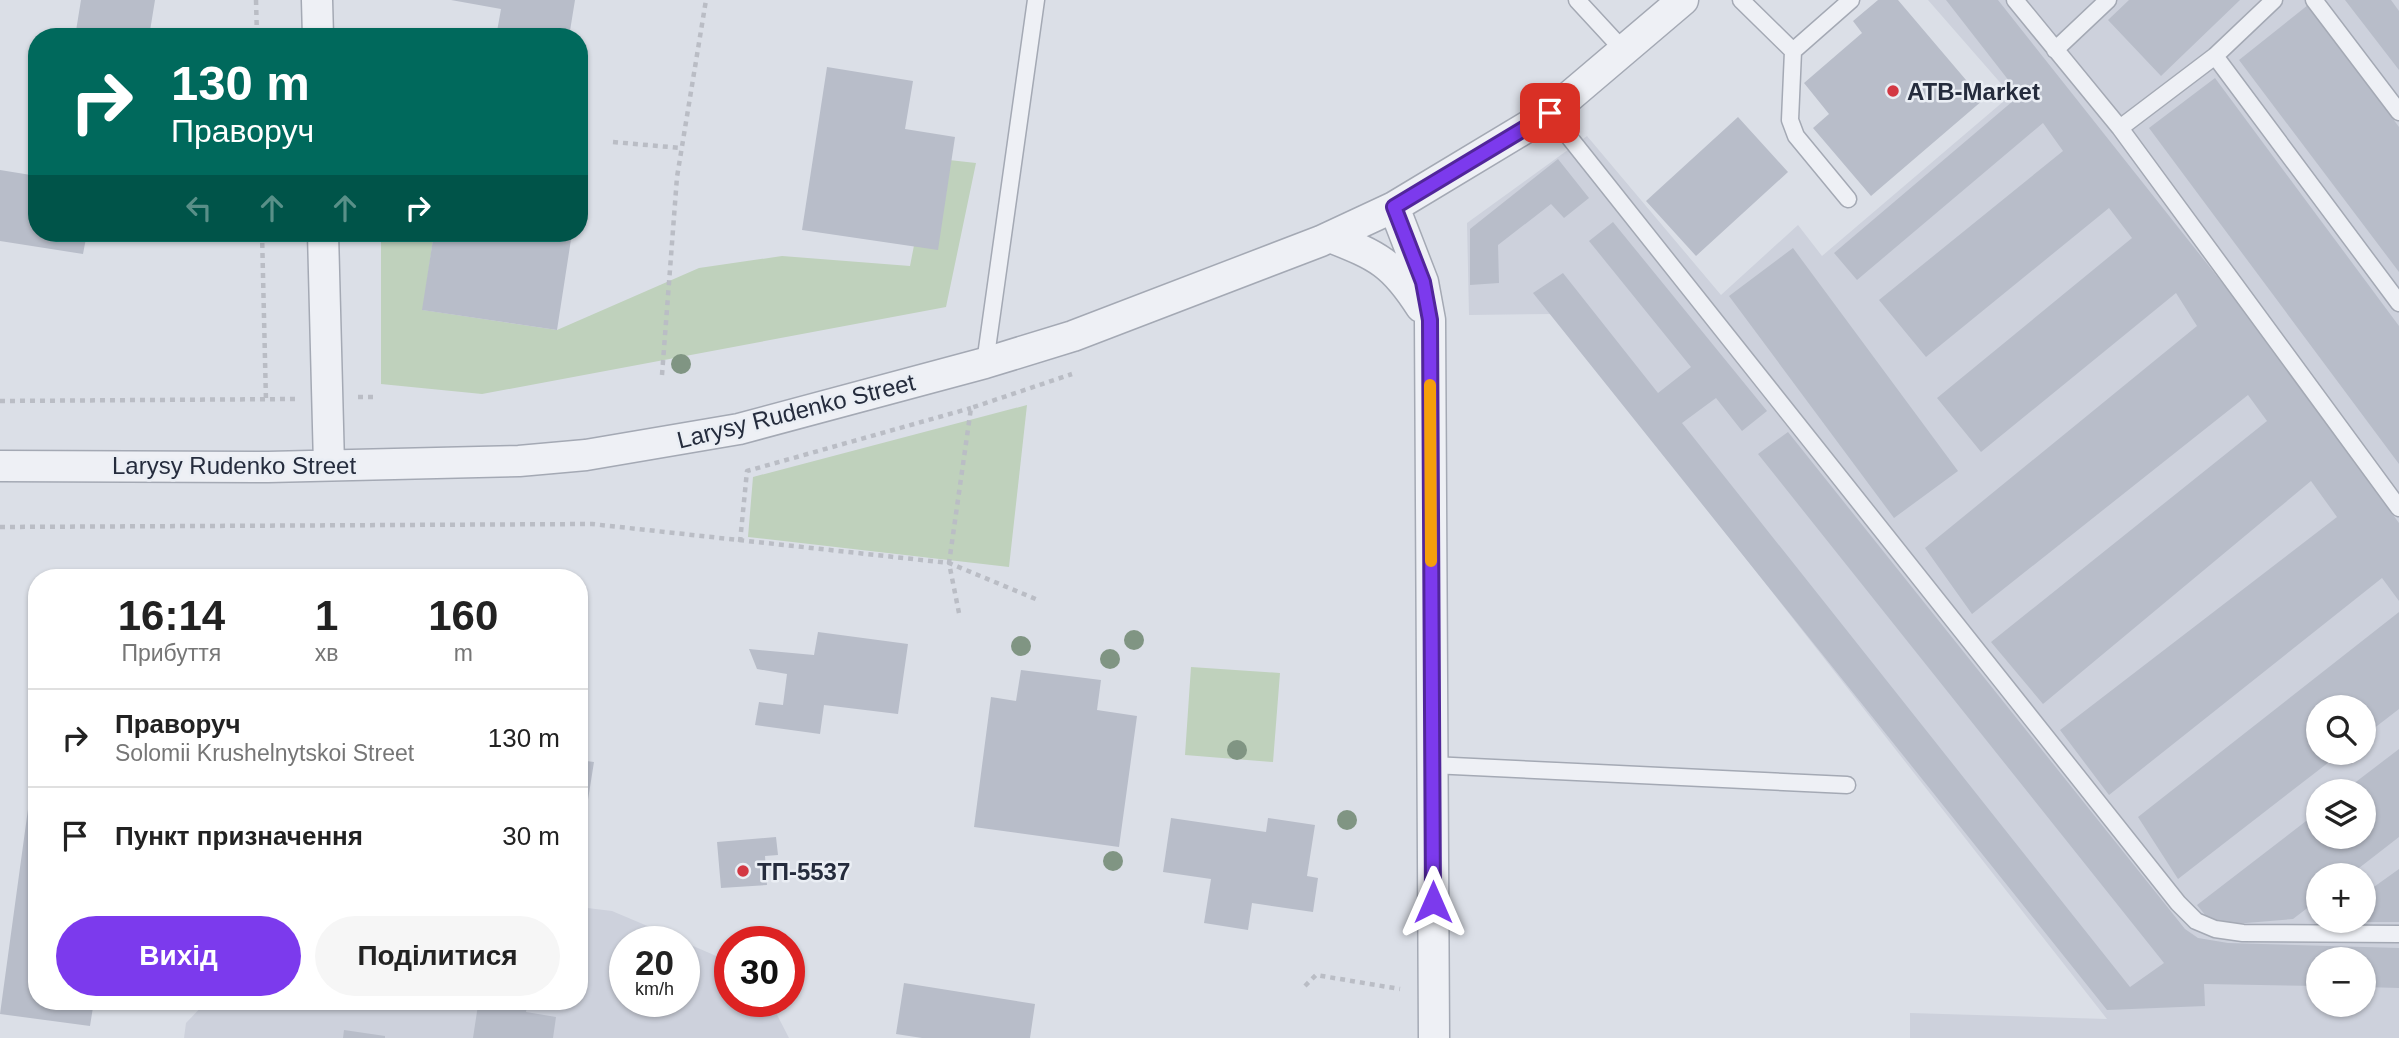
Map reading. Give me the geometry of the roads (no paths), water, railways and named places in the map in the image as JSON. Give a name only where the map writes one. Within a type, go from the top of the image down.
[{"type":"street","points":[[317,0],[318,28]]},
{"type":"street","name":"Larysy Rudenko Street","points":[[0,466],[329,466],[519,461],[586,455],[739,429],[985,363],[1073,335],[1330,237],[1394,207],[1550,113],[1683,0]]},
{"type":"street","points":[[1394,207],[1423,282],[1430,320],[1434,1038]]},
{"type":"street","points":[[1330,237],[1385,261],[1408,285],[1430,320]]},
{"type":"street","points":[[323,242],[329,466]]},
{"type":"lane","points":[[985,363],[991,300],[1036,0]]},
{"type":"lane","points":[[1577,0],[1625,52]]},
{"type":"lane","points":[[1741,0],[1793,51]]},
{"type":"lane","points":[[1848,199],[1796,136],[1790,120],[1793,51],[1851,0]]},
{"type":"lane","points":[[2015,0],[2120,128],[2399,508]]},
{"type":"lane","points":[[2055,50],[2108,0]]},
{"type":"lane","points":[[2120,128],[2215,56],[2274,0]]},
{"type":"lane","points":[[2314,0],[2399,112]]},
{"type":"lane","points":[[2215,56],[2399,303]]},
{"type":"lane","points":[[1550,113],[2169,892],[2196,921],[2215,929],[2243,933],[2399,934]]},
{"type":"lane","points":[[1432,765],[1847,785]]},
{"type":"place","name":"ATB-Market","points":[[1893,91]]},
{"type":"place","name":"ТП-5537","points":[[743,871]]}]
